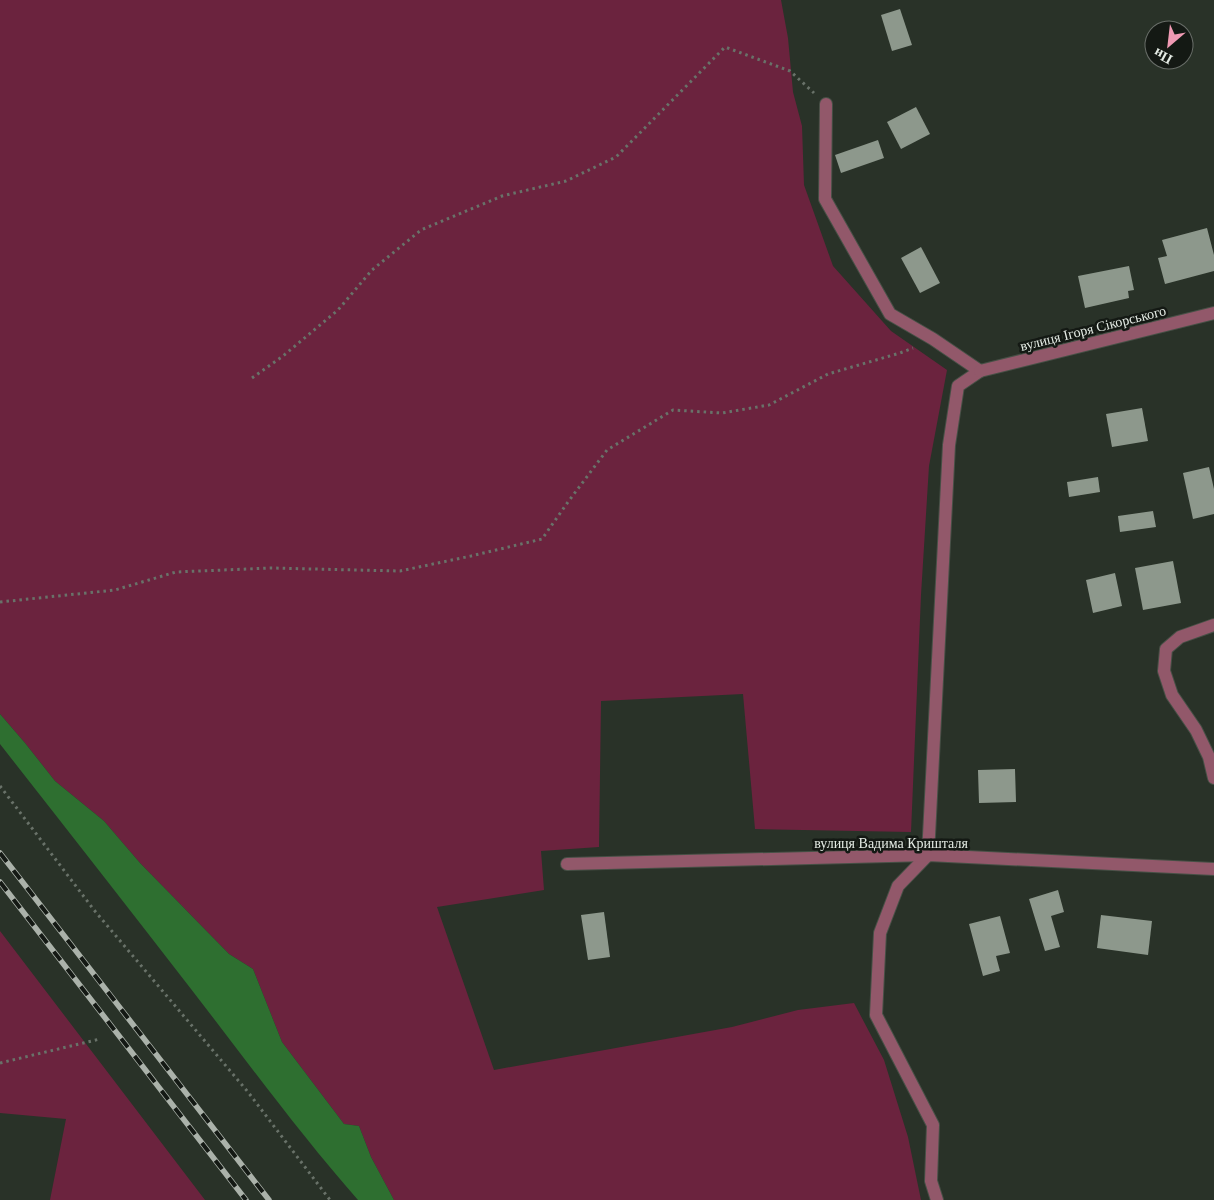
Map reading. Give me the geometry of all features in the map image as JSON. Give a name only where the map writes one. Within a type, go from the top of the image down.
[{"type":"street","points":[[826,104],[824,199],[890,314],[980,371],[958,386],[949,446],[928,855],[898,886],[880,933],[876,1015],[933,1124],[931,1181],[937,1200]]},
{"type":"street","name":"вулиця Ігоря Сікорського","points":[[980,371],[1214,313]]},
{"type":"street","points":[[1214,626],[1180,637],[1166,649],[1164,671],[1172,695],[1196,730],[1208,757],[1214,778]]},
{"type":"street","name":"вулиця Вадима Кришталя","points":[[567,864],[928,855],[1214,869]]},
{"type":"path","points":[[252,378],[283,356],[338,310],[372,270],[421,230],[502,196],[566,181],[616,157],[725,47],[790,71],[826,104]]},
{"type":"path","points":[[0,602],[114,590],[176,572],[271,568],[400,571],[542,539],[607,450],[673,410],[722,413],[769,405],[828,374],[900,353],[933,340]]},
{"type":"path","points":[[0,786],[94,910],[248,1092],[330,1200]]},
{"type":"path","points":[[0,1063],[100,1039]]},
{"type":"shaded area","points":[[0,0],[781,0],[788,38],[793,92],[802,126],[804,185],[833,266],[891,331],[947,370],[929,466],[921,595],[911,832],[755,829],[743,694],[601,701],[599,847],[541,851],[544,890],[437,907],[494,1070],[732,1027],[798,1010],[854,1003],[884,1060],[908,1137],[921,1200],[394,1200],[371,1157],[359,1126],[344,1124],[282,1042],[253,969],[229,954],[140,863],[104,821],[55,781],[0,714]]},
{"type":"shaded area","points":[[0,714],[55,781],[104,821],[140,863],[229,954],[253,969],[282,1042],[344,1124],[359,1126],[371,1157],[394,1200],[358,1200],[315,1149],[0,744]]},
{"type":"shaded area","points":[[0,931],[205,1200],[50,1200],[66,1119],[0,1113]]},
{"type":"building","points":[[900,9],[912,45],[892,51],[881,15]]},
{"type":"building","points":[[916,107],[930,134],[901,149],[887,122]]},
{"type":"building","points":[[878,140],[884,158],[841,173],[835,155]]},
{"type":"building","points":[[1207,228],[1214,255],[1214,271],[1165,284],[1158,258],[1167,256],[1162,240]]},
{"type":"building","points":[[921,247],[940,283],[920,293],[901,258]]},
{"type":"building","points":[[1129,266],[1134,290],[1128,291],[1129,298],[1085,308],[1078,276]]},
{"type":"building","points":[[1142,408],[1148,441],[1112,447],[1106,414]]},
{"type":"building","points":[[1209,467],[1214,489],[1214,514],[1193,519],[1183,473]]},
{"type":"building","points":[[1098,477],[1100,492],[1069,497],[1067,482]]},
{"type":"building","points":[[1153,511],[1156,527],[1120,532],[1118,516]]},
{"type":"building","points":[[1173,561],[1181,603],[1143,610],[1135,568]]},
{"type":"building","points":[[1115,573],[1122,606],[1093,613],[1086,580]]},
{"type":"building","points":[[1015,769],[1016,802],[979,803],[978,770]]},
{"type":"building","points":[[1058,890],[1064,912],[1051,916],[1060,947],[1045,951],[1029,899]]},
{"type":"building","points":[[604,912],[610,957],[588,960],[581,915]]},
{"type":"building","points":[[1101,915],[1152,921],[1148,955],[1097,948]]},
{"type":"building","points":[[1000,916],[1010,953],[996,956],[1000,971],[983,976],[969,924]]},
{"type":"railway","points":[[0,853],[269,1200]]},
{"type":"railway","points":[[0,882],[246,1200]]}]
